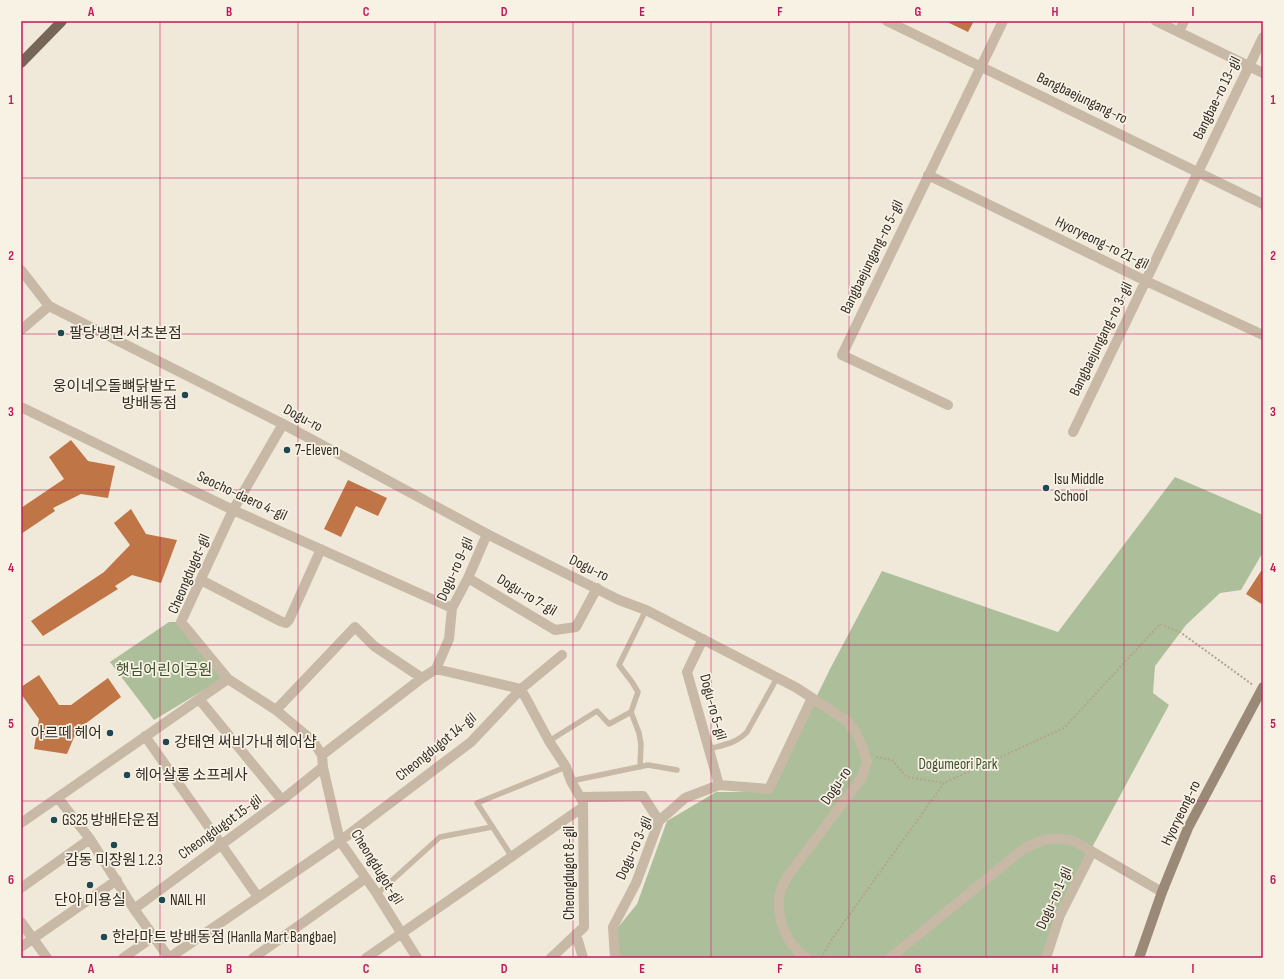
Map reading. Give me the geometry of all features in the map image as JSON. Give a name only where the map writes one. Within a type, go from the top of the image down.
[{"type":"main road","points":[[21,63],[62,21]]},
{"type":"main road","name":"Hyoryeong-ro","points":[[1139,958],[1162,892],[1188,828],[1262,689]]},
{"type":"street","name":"Bangbaejungang-ro","points":[[886,21],[1263,204]]},
{"type":"street","name":"Bangbaejungang-ro 5-gil","points":[[948,405],[842,355],[1002,21]]},
{"type":"street","points":[[1156,21],[1263,73]]},
{"type":"street","points":[[1179,32],[1184,21]]},
{"type":"street","name":"Bangbae-ro 13-gil","points":[[1198,172],[1263,37]]},
{"type":"street","name":"Bangbaejungang-ro 3-gil","points":[[1073,432],[1198,172]]},
{"type":"street","name":"Hyoryeong-ro 21-gil","points":[[928,175],[1146,281],[1263,335]]},
{"type":"street","name":"Dogu-ro","points":[[21,270],[49,306],[283,424],[487,534],[619,600],[646,610],[703,639],[797,688],[847,721],[857,734],[867,762],[861,779],[787,877],[779,897],[780,914],[788,940],[806,958]]},
{"type":"street","points":[[21,330],[49,306]]},
{"type":"street","name":"Seocho-daero 4-gil","points":[[21,407],[233,510],[452,608]]},
{"type":"street","name":"Cheongdugot-gil","points":[[283,424],[233,510],[181,622],[228,679],[276,710],[312,740],[322,754],[323,767],[340,841],[377,894],[417,958]]},
{"type":"street","name":"Dogu-ro 9-gil","points":[[436,669],[449,639],[452,608],[468,578],[487,534]]},
{"type":"street","points":[[201,580],[286,623],[289,620],[321,549]]},
{"type":"street","name":"Dogu-ro 7-gil","points":[[468,578],[555,630],[576,628],[597,588]]},
{"type":"street","points":[[276,710],[355,627],[374,646],[422,678]]},
{"type":"street","name":"Dogu-ro 5-gil","points":[[703,639],[688,672],[719,785]]},
{"type":"street","name":"Cheongdugot 14-gil","points":[[169,958],[340,841],[471,742],[520,689],[562,654]]},
{"type":"street","points":[[322,754],[436,669],[520,689]]},
{"type":"street","points":[[21,823],[228,679]]},
{"type":"street","name":"Cheongdugot 8-gil","points":[[520,689],[549,741],[566,767],[583,802],[584,926],[551,958]]},
{"type":"street","name":"Dogu-ro 3-gil","points":[[615,958],[613,927],[636,883],[659,821],[685,798],[719,785],[770,789],[812,698]]},
{"type":"street","points":[[199,699],[282,800]]},
{"type":"street","points":[[145,736],[258,897]]},
{"type":"street","name":"Cheongdugot 15-gil","points":[[134,909],[282,800],[323,767]]},
{"type":"street","points":[[581,797],[643,796],[659,821]]},
{"type":"street","points":[[58,798],[90,839],[134,909],[169,958]]},
{"type":"street","points":[[366,958],[583,807]]},
{"type":"street","points":[[890,958],[1022,850],[1035,842],[1048,838],[1061,838],[1074,841],[1162,892]]},
{"type":"street","points":[[21,888],[90,839]]},
{"type":"street","name":"Dogu-ro 1-gil","points":[[1046,958],[1060,915],[1092,852]]},
{"type":"street","points":[[253,958],[366,878]]},
{"type":"street","points":[[21,947],[117,880]]},
{"type":"street","points":[[21,922],[47,958]]},
{"type":"street","points":[[576,934],[583,958]]},
{"type":"street","points":[[123,958],[153,937]]},
{"type":"lane","points":[[640,767],[641,744],[639,733],[631,712],[638,692],[619,665],[646,610]]},
{"type":"lane","points":[[709,749],[732,742],[747,732],[777,678]]},
{"type":"lane","points":[[549,741],[597,711],[609,724],[631,712]]},
{"type":"lane","points":[[571,780],[648,765],[677,770]]},
{"type":"lane","points":[[512,857],[477,803],[566,767]]},
{"type":"lane","points":[[377,894],[440,837],[492,827]]},
{"type":"path","points":[[821,958],[832,939],[944,783],[1064,728],[1160,624],[1180,632],[1262,689]]},
{"type":"path","points":[[865,755],[892,760],[907,777],[944,783]]},
{"type":"green space","name":"Dogumeori Park","points":[[1175,477],[1263,515],[1263,552],[1241,590],[1220,593],[1186,625],[1155,666],[1153,693],[1169,705],[1061,905],[1045,958],[619,958],[616,930],[637,904],[667,821],[716,792],[770,792],[830,669],[882,571],[1058,632]]},
{"type":"green space","name":"햇님어린이공원","points":[[169,622],[181,622],[224,678],[154,720],[110,662]]},
{"type":"building","points":[[945,21],[974,21],[968,32]]},
{"type":"building","points":[[71,440],[88,461],[115,466],[108,498],[81,494],[53,508],[55,511],[21,534],[21,508],[64,479],[49,457]]},
{"type":"building","points":[[348,480],[387,498],[378,516],[356,506],[341,537],[324,529]]},
{"type":"building","points":[[131,509],[146,534],[177,540],[161,583],[132,575],[115,586],[118,589],[43,636],[31,621],[104,572],[130,545],[114,523]]},
{"type":"building","points":[[1263,568],[1263,605],[1246,594]]},
{"type":"building","points":[[39,675],[59,705],[71,705],[108,678],[121,697],[77,730],[67,754],[34,749],[39,719],[21,694],[21,687]]},
{"type":"place","name":"팔당냉면 서초본점","points":[[61,333]]},
{"type":"place","name":"웅이네오돌뼈닭발도 방배동점","points":[[185,395]]},
{"type":"place","name":"7-Eleven","points":[[287,450]]},
{"type":"place","name":"Isu Middle School","points":[[1046,488]]},
{"type":"place","name":"아르떼 헤어","points":[[110,733]]},
{"type":"place","name":"강태연 써비가내 헤어샵","points":[[166,742]]},
{"type":"place","name":"헤어살롱 소프레사","points":[[127,775]]},
{"type":"place","name":"GS25 방배타운점","points":[[54,820]]},
{"type":"place","name":"감동 미장원 1.2.3","points":[[114,845]]},
{"type":"place","name":"단아 미용실","points":[[90,885]]},
{"type":"place","name":"NAIL HI","points":[[162,900]]},
{"type":"place","name":"한라마트 방배동점 (Hanlla Mart Bangbae)","points":[[104,937]]}]
